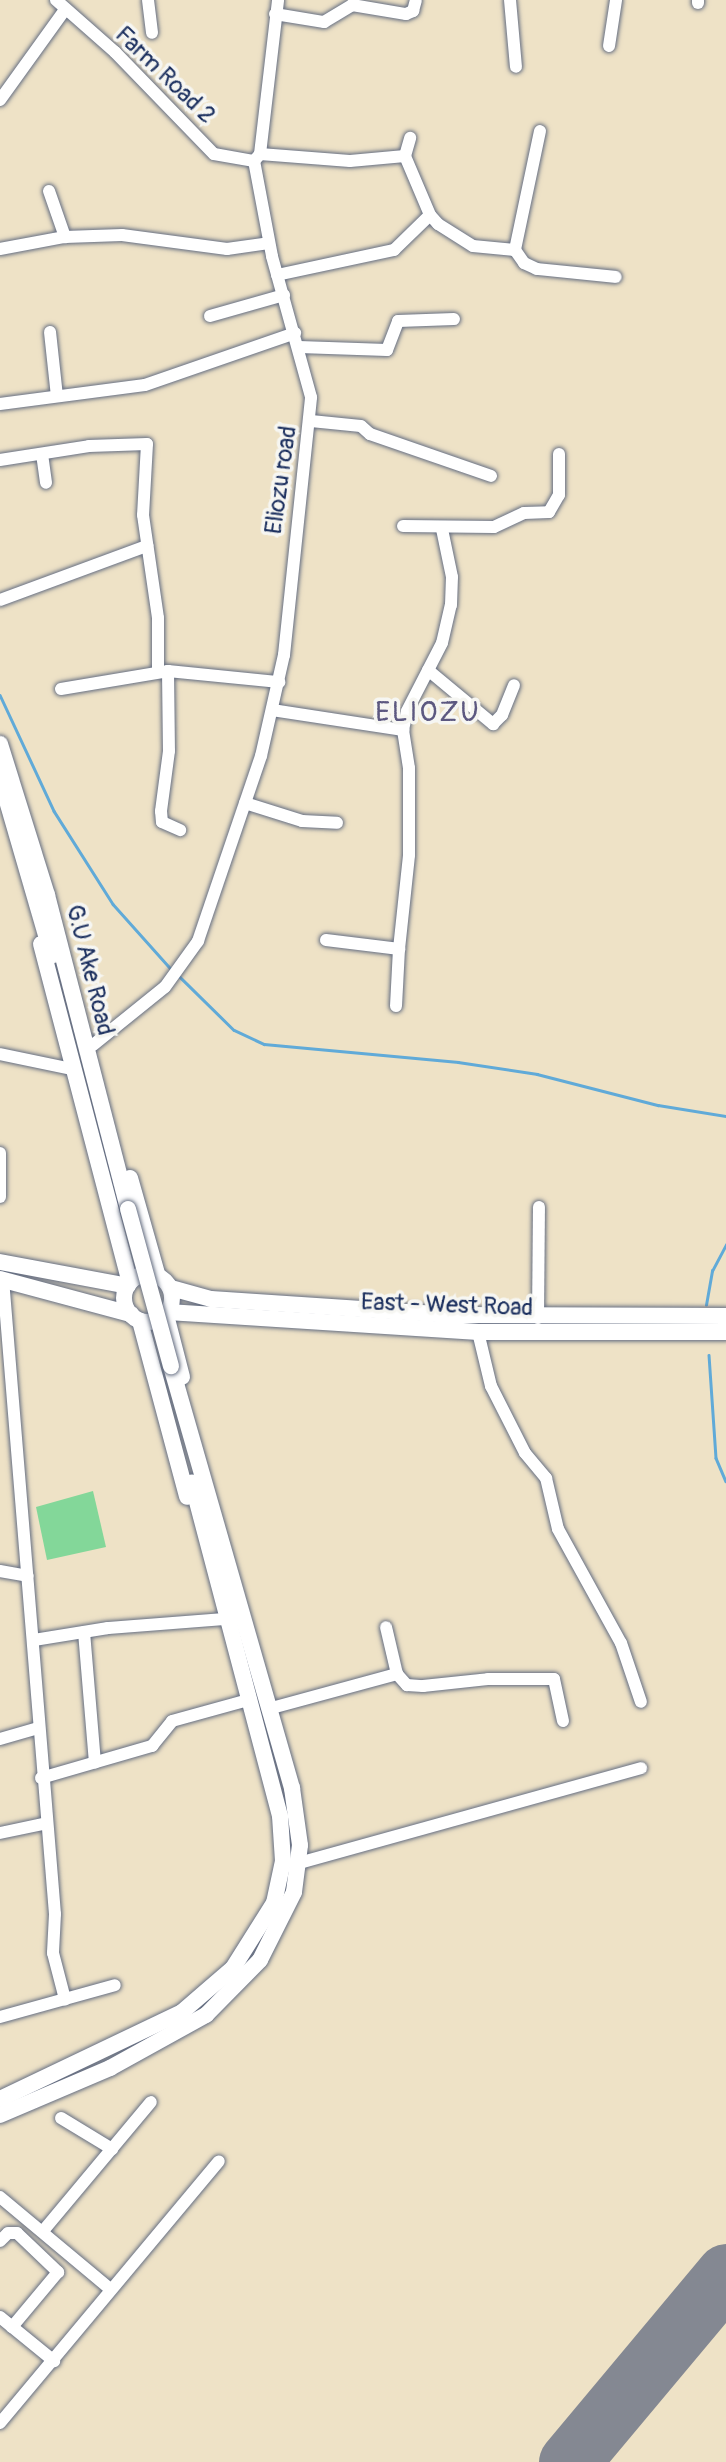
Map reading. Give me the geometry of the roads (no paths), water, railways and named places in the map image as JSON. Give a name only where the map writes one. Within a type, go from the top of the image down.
[{"type":"main road","name":"G.U Ake Road","points":[[0,744],[42,896]]},
{"type":"main road","points":[[0,777],[93,1045],[158,1277],[171,1288],[167,1314],[229,1548],[248,1700],[283,1838],[280,1882],[258,1935],[217,1985],[182,2012],[0,2099]]},
{"type":"main road","points":[[42,896],[47,975],[129,1284],[125,1301],[136,1317],[202,1553],[225,1619],[239,1635]]},
{"type":"main road","points":[[0,2115],[110,2068],[186,2028],[225,2000],[275,1936],[294,1892],[299,1863],[299,1821],[268,1709],[239,1635],[123,1210],[42,896]]},
{"type":"main road","points":[[0,1262],[129,1284],[140,1276],[158,1277]]},
{"type":"main road","points":[[1,1279],[136,1317],[167,1314]]},
{"type":"main road","name":"East - West Road","points":[[171,1288],[211,1299],[538,1318],[726,1317]]},
{"type":"main road","name":"East - West Road","points":[[167,1314],[478,1332],[726,1332]]},
{"type":"main road","points":[[174,1347],[178,1335],[198,1314]]},
{"type":"street","points":[[148,0],[152,33]]},
{"type":"street","name":"Eliozu road","points":[[93,1045],[165,988],[187,960],[245,803],[279,682],[311,421],[311,397],[269,243],[257,158],[278,0]]},
{"type":"street","points":[[275,14],[324,22],[352,5],[406,14],[413,11],[416,0]]},
{"type":"street","points":[[510,0],[516,67]]},
{"type":"street","points":[[609,46],[616,0]]},
{"type":"street","points":[[0,100],[60,5]]},
{"type":"street","name":"Farm Road 2","points":[[60,5],[115,52],[214,154],[350,161],[405,156]]},
{"type":"street","points":[[540,131],[515,250],[524,263],[537,269],[616,277]]},
{"type":"street","points":[[410,138],[405,156],[430,215],[473,246],[515,250]]},
{"type":"street","points":[[49,191],[65,237]]},
{"type":"street","points":[[277,275],[372,258],[394,250],[430,215]]},
{"type":"street","points":[[0,249],[65,237],[162,237],[227,249],[269,243]]},
{"type":"street","points":[[210,316],[284,295]]},
{"type":"street","points":[[299,347],[387,350],[398,321],[454,319]]},
{"type":"street","points":[[50,332],[57,396]]},
{"type":"street","points":[[0,404],[145,385],[295,333]]},
{"type":"street","points":[[311,421],[361,426],[370,434],[491,476]]},
{"type":"street","points":[[0,460],[147,444],[143,515],[158,618],[169,751],[161,811],[162,822],[180,830]]},
{"type":"street","points":[[41,454],[46,483]]},
{"type":"street","points":[[403,526],[442,529],[494,527],[524,513],[550,512],[559,495],[559,454]]},
{"type":"street","points":[[396,1006],[409,855],[409,768],[403,730],[442,643],[451,605],[452,577],[442,529]]},
{"type":"street","points":[[0,600],[147,546]]},
{"type":"street","points":[[428,670],[493,724],[514,685]]},
{"type":"street","points":[[61,689],[163,671],[279,682]]},
{"type":"street","points":[[272,710],[403,730]]},
{"type":"street","points":[[245,803],[302,821],[337,823]]},
{"type":"street","points":[[326,940],[399,949]]},
{"type":"street","points":[[0,1054],[72,1069]]},
{"type":"street","points":[[0,1153],[0,1197]]},
{"type":"street","points":[[538,1318],[539,1207]]},
{"type":"street","points":[[1,1279],[34,1640],[36,1729],[55,1914],[53,1953],[65,1999]]},
{"type":"street","points":[[478,1332],[491,1387],[525,1453],[546,1478],[558,1529],[621,1643],[641,1702]]},
{"type":"street","points":[[0,1571],[28,1576]]},
{"type":"street","points":[[34,1640],[84,1632],[225,1619]]},
{"type":"street","points":[[386,1627],[397,1674],[407,1685],[423,1686],[488,1679],[554,1679],[563,1721]]},
{"type":"street","points":[[84,1632],[95,1763]]},
{"type":"street","points":[[268,1709],[397,1674]]},
{"type":"street","points":[[41,1779],[152,1746],[180,1717],[248,1700]]},
{"type":"street","points":[[0,1739],[36,1729]]},
{"type":"street","points":[[299,1863],[641,1768]]},
{"type":"street","points":[[0,1833],[47,1823]]},
{"type":"street","points":[[0,2017],[115,1985]]},
{"type":"street","points":[[43,2231],[151,2102]]},
{"type":"street","points":[[61,2119],[112,2149]]},
{"type":"street","points":[[0,2423],[219,2161]]},
{"type":"street","points":[[0,2197],[110,2289]]},
{"type":"street","points":[[0,2241],[8,2233],[18,2233],[58,2272],[12,2327]]},
{"type":"street","points":[[0,2317],[54,2361]]},
{"type":"waterway","points":[[0,695],[54,811],[113,904],[173,971]]},
{"type":"waterway","points":[[178,975],[234,1030],[264,1044],[458,1062],[537,1074],[658,1105],[726,1116]]},
{"type":"waterway","points":[[706,1305],[712,1271],[726,1245]]},
{"type":"waterway","points":[[709,1355],[716,1458],[726,1481]]},
{"type":"district","name":"ELIOZU","points":[[428,713]]}]
